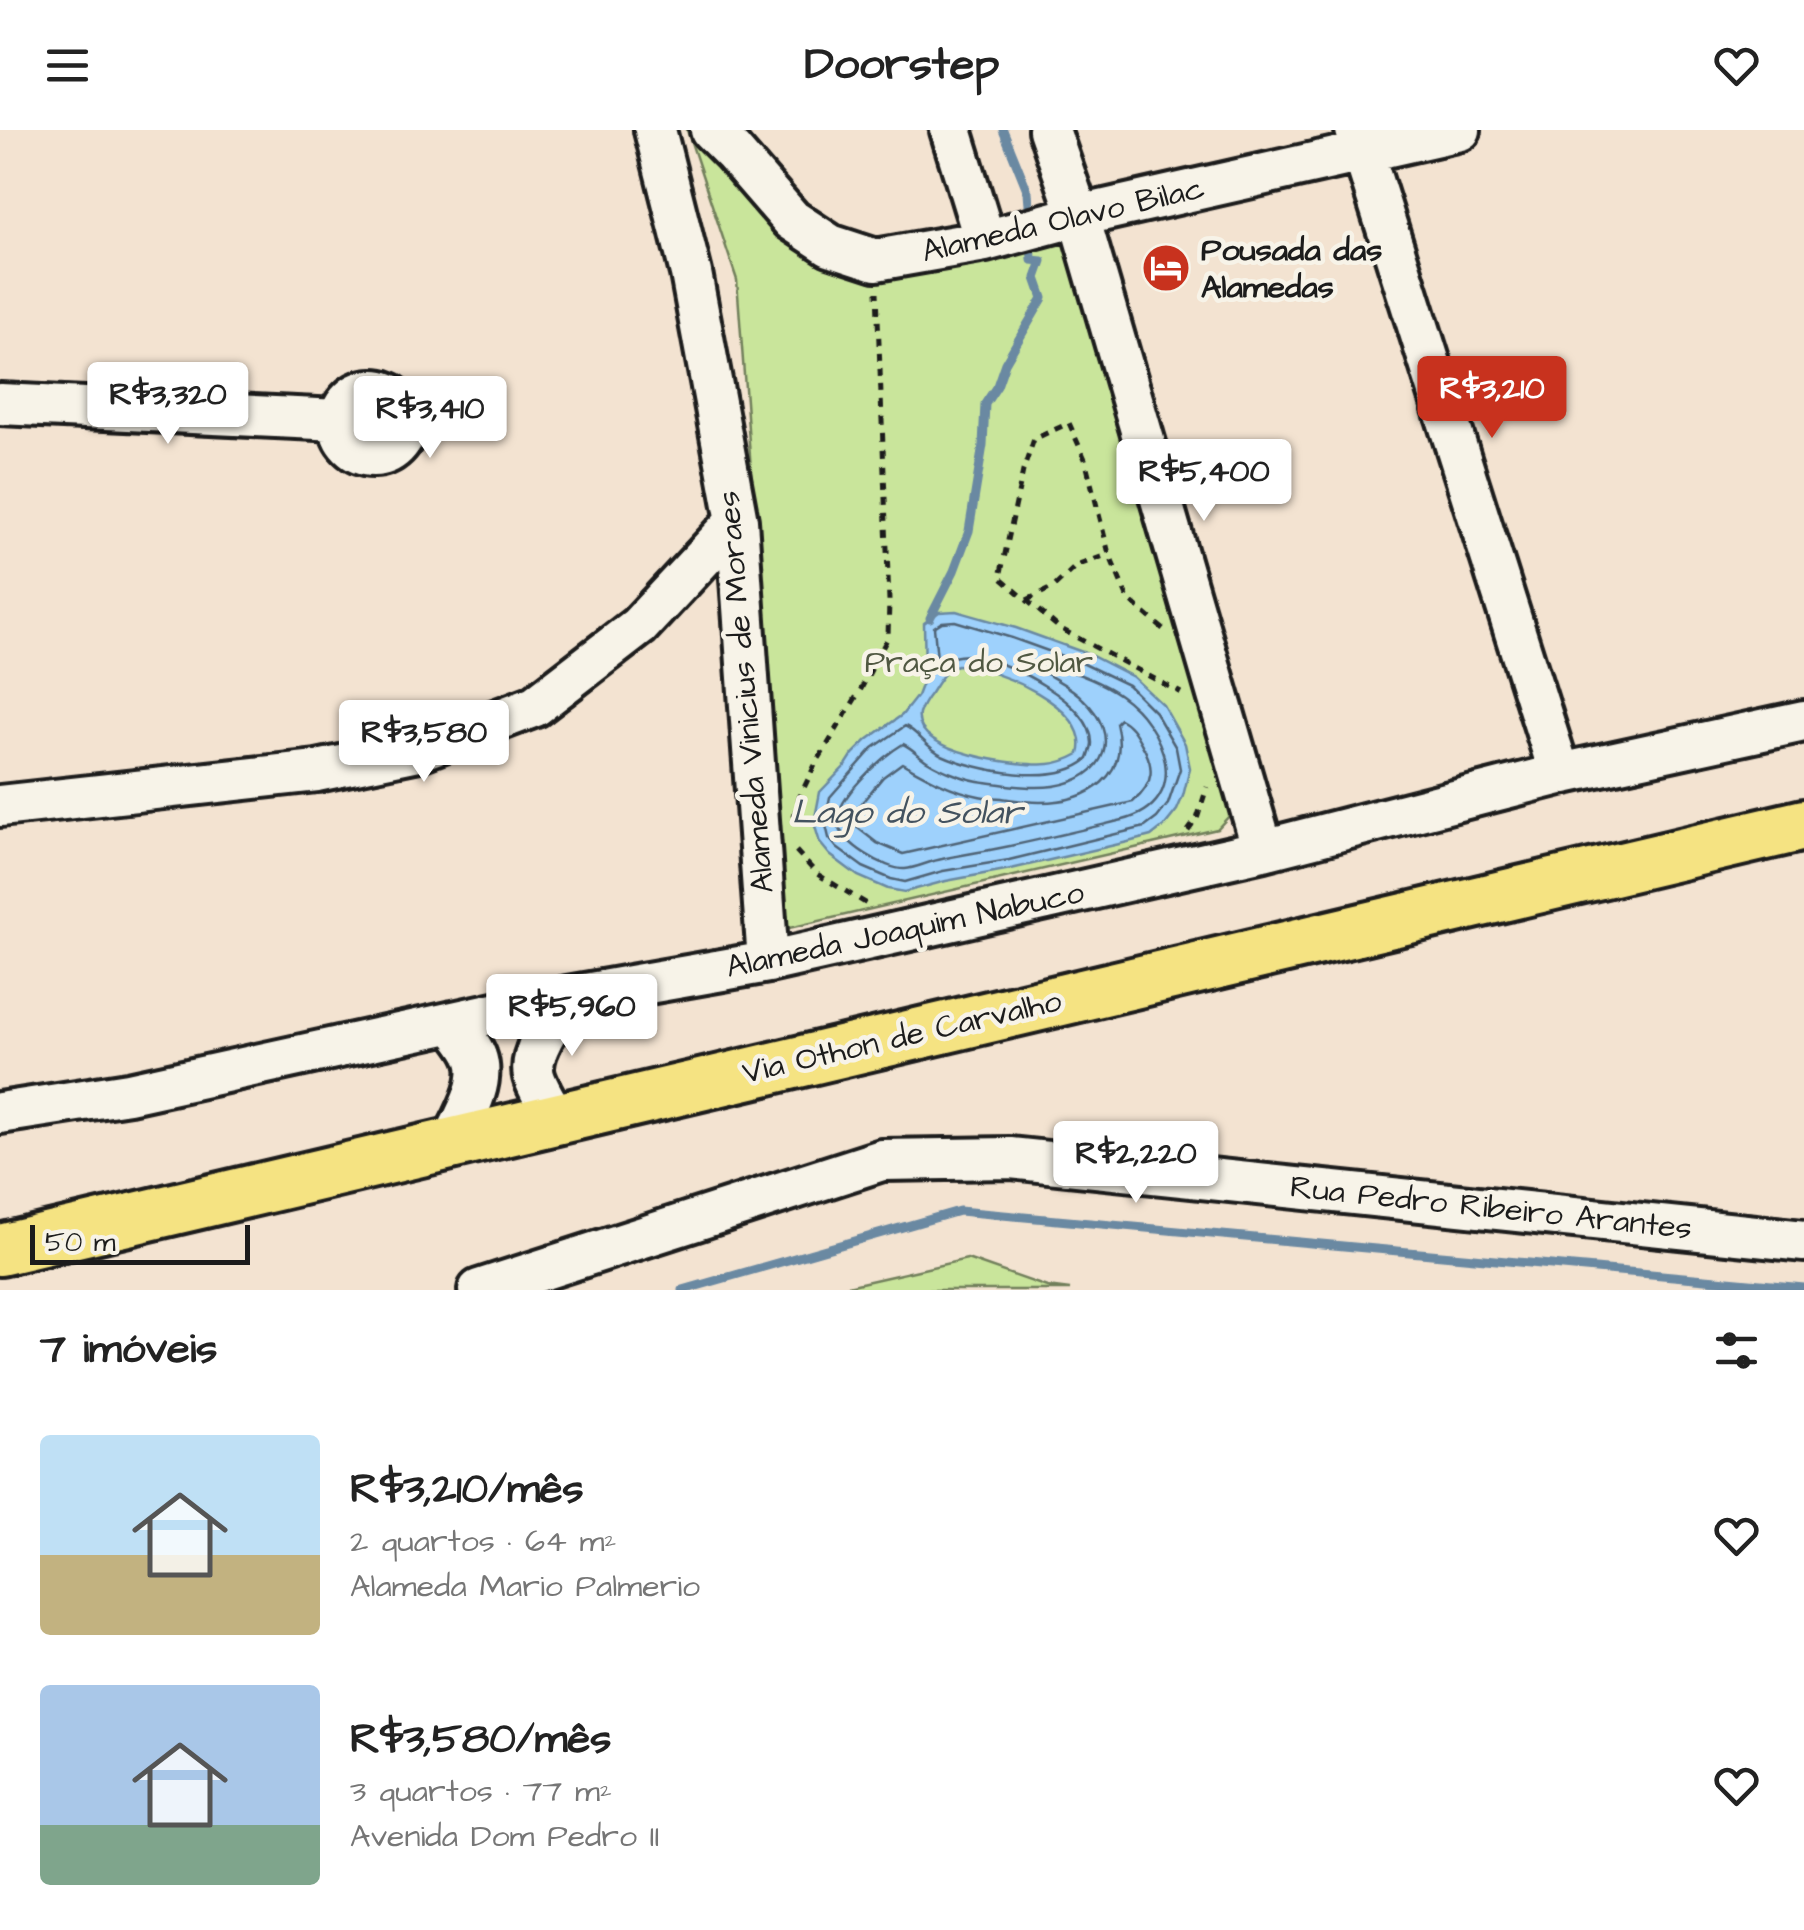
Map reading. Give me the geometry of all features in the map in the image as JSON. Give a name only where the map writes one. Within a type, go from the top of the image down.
[{"type":"main road","name":"Via Othon de Carvalho","points":[[0,1250],[1804,825]]},
{"type":"street","name":"Alameda Vinicius de Moraes","points":[[655,130],[691,273],[738,520],[774,855],[768,962]]},
{"type":"street","name":"Alameda Olavo Bilac","points":[[711,130],[792,220],[830,246],[876,260],[996,239],[1360,141],[1460,130]]},
{"type":"street","points":[[951,130],[996,239]]},
{"type":"street","points":[[1049,130],[1263,850]]},
{"type":"street","points":[[1360,141],[1560,774]]},
{"type":"street","points":[[0,404],[339,420]]},
{"type":"street","points":[[0,806],[317,772],[420,750],[534,706],[639,626],[738,520]]},
{"type":"street","name":"Alameda Joaquim Nabuco","points":[[0,1112],[129,1092],[568,997],[768,962],[1263,850],[1560,774],[1804,721]]},
{"type":"street","points":[[556,1119],[533,1074],[547,1028],[568,997]]},
{"type":"street","points":[[452,1143],[479,1075],[476,1056],[453,1022]]},
{"type":"street","name":"Rua Pedro Ribeiro Arantes","points":[[479,1290],[882,1160],[1010,1158],[1804,1241]]},
{"type":"path","points":[[876,260],[888,637],[799,798],[774,855],[817,874],[866,904],[882,905]]},
{"type":"path","points":[[1186,696],[1059,628],[1000,578],[1023,470],[1034,440],[1068,423],[1085,458],[1109,554],[1128,599],[1175,639],[1200,635]]},
{"type":"path","points":[[1027,600],[1054,588],[1076,566],[1109,554]]},
{"type":"path","points":[[1186,833],[1197,819],[1210,778]]},
{"type":"green space","name":"Praça do Solar","points":[[687,130],[700,130],[776,222],[866,280],[1073,230],[1243,801],[1217,829],[785,929],[737,280]]},
{"type":"green space","points":[[967,1259],[1047,1287],[1070,1290],[830,1290]]},
{"type":"water","name":"Lago do Solar","points":[[956,611],[1088,654],[1133,677],[1163,705],[1185,744],[1190,768],[1177,810],[1165,825],[1151,836],[1128,842],[905,892],[858,876],[830,855],[820,843],[814,823],[820,792],[867,740],[902,715],[917,696],[925,675],[924,623],[939,612]],"holes":[[[957,665],[1016,682],[1056,706],[1071,721],[1079,737],[1079,754],[1053,763],[1017,763],[972,755],[933,739],[922,727],[919,714],[924,703],[949,670]]]},
{"type":"waterway","points":[[1003,130],[1028,192],[1030,217]]},
{"type":"waterway","points":[[930,618],[969,531],[983,445],[985,404],[1043,298],[1036,278],[1042,261],[1032,260],[1031,238]]},
{"type":"waterway","points":[[683,1290],[959,1211],[1804,1288]]},
{"type":"place","name":"Pousada das Alamedas","points":[[1166,268]]}]
